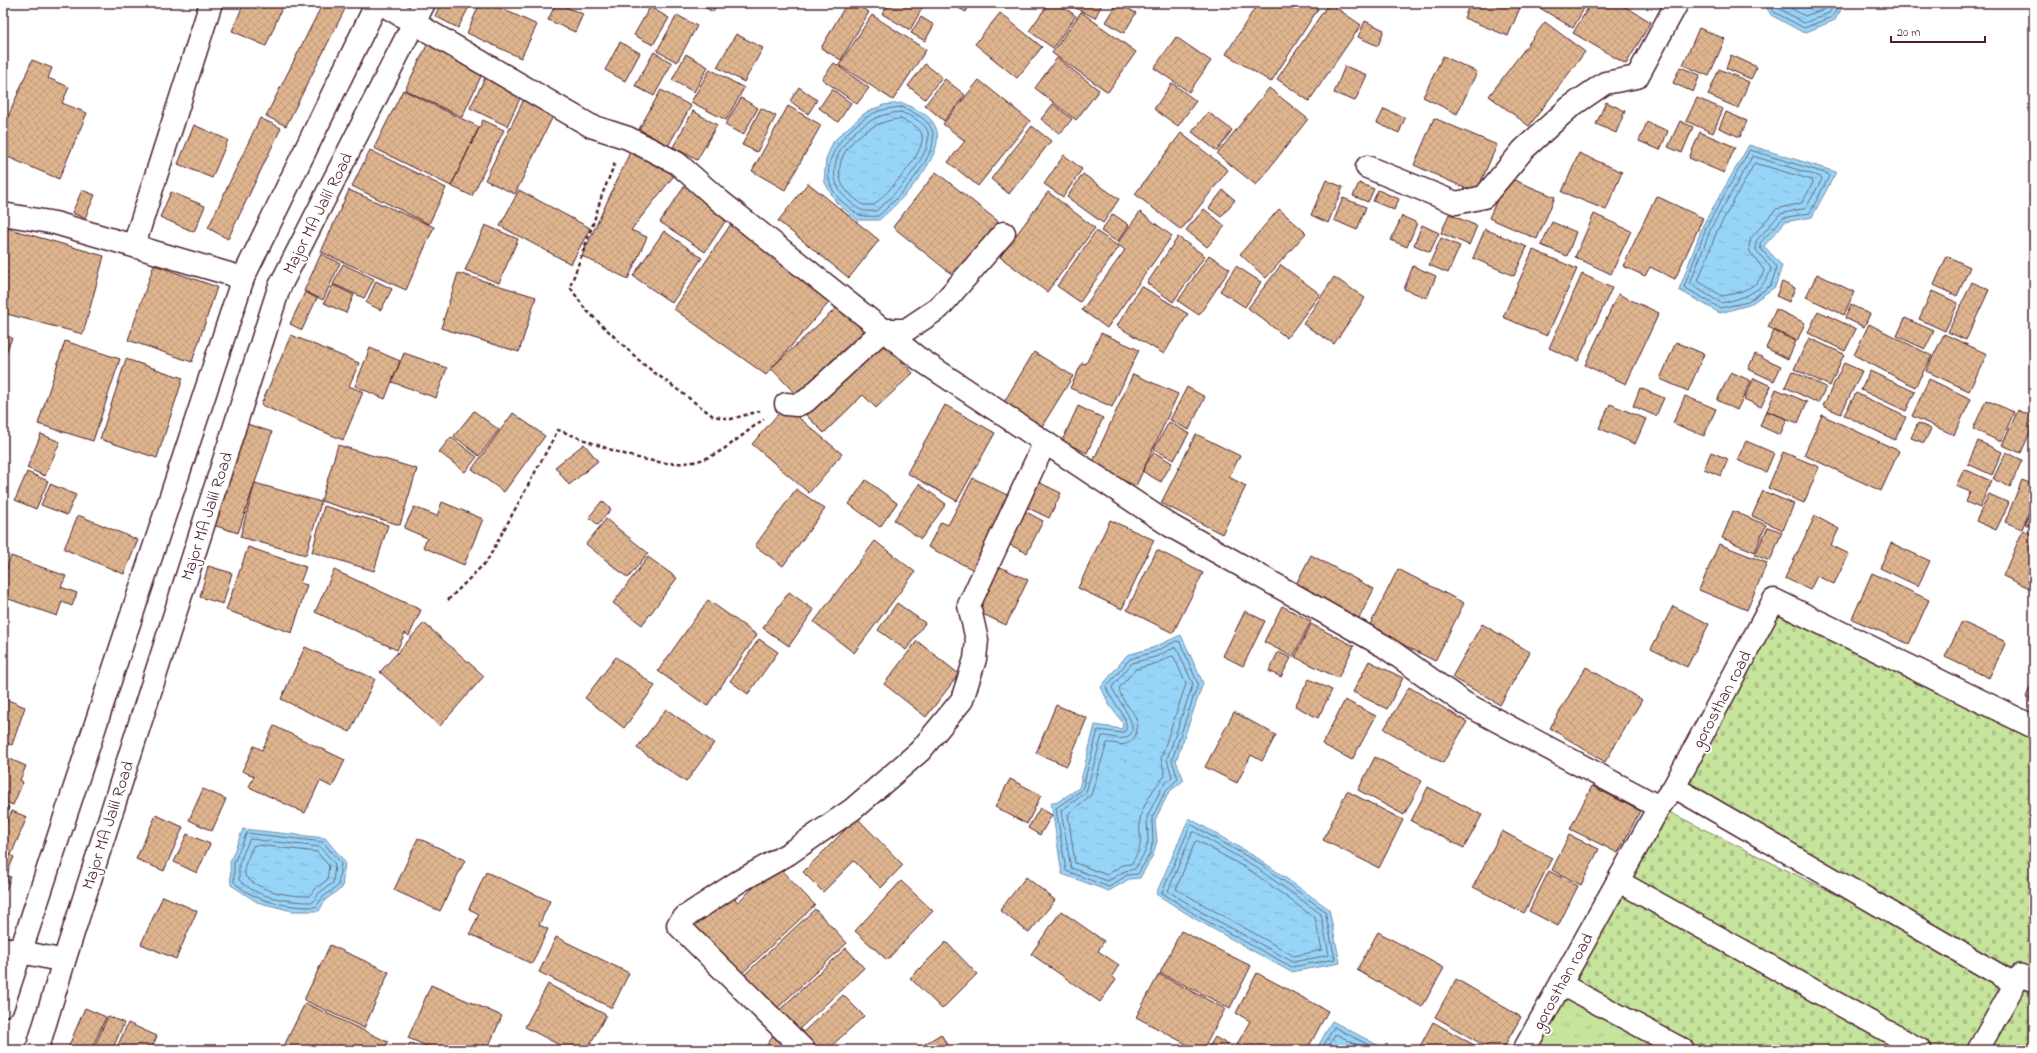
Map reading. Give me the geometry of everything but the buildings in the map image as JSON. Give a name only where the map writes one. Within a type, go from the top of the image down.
[{"type":"street","points":[[134,245],[211,3]]},
{"type":"street","points":[[3,1005],[11,950],[243,278],[378,3],[419,12],[591,126],[628,138],[677,163],[720,201],[918,358],[1171,526],[1384,646],[1464,703],[1659,807]]},
{"type":"street","points":[[1367,167],[1456,203],[1484,197],[1523,150],[1570,106],[1605,83],[1637,77],[1677,3]]},
{"type":"street","name":"Major MA Jalil Road","points":[[37,1050],[64,961],[279,288],[419,12]]},
{"type":"street","points":[[3,214],[55,223],[243,278]]},
{"type":"street","points":[[786,404],[797,405],[806,402],[883,330],[906,330],[939,308],[1004,233]]},
{"type":"street","points":[[804,1050],[678,925],[685,917],[738,882],[788,854],[852,809],[920,751],[962,700],[975,659],[977,640],[969,605],[1045,442]]},
{"type":"street","name":"gorosthan road","points":[[1524,1050],[1659,807],[1674,787],[1774,600],[2034,727]]},
{"type":"street","points":[[1674,787],[2025,982],[1978,1050]]},
{"type":"street","points":[[1618,881],[1921,1050]]},
{"type":"street","points":[[11,950],[64,961]]},
{"type":"street","points":[[1560,984],[1684,1050]]},
{"type":"path","points":[[628,138],[602,195],[570,287],[585,309],[643,364],[713,416],[731,418],[786,404]]},
{"type":"path","points":[[448,600],[488,561],[558,430],[642,460],[680,464],[711,457],[786,404]]},
{"type":"green space","points":[[1774,600],[2034,727],[2034,1050],[1684,1050],[1561,984],[1659,807],[2007,979],[1674,787]]},
{"type":"green space","points":[[1561,984],[1684,1050],[1524,1050]]},
{"type":"water","points":[[1764,3],[1845,3],[1835,20],[1804,33],[1771,15]]},
{"type":"water","points":[[903,103],[922,112],[934,123],[937,139],[934,152],[928,165],[919,178],[897,203],[879,220],[857,220],[836,202],[824,181],[826,159],[833,142],[865,113],[883,105]]},
{"type":"water","points":[[1749,145],[1836,172],[1812,217],[1785,222],[1764,246],[1782,266],[1775,287],[1749,305],[1720,313],[1679,290],[1703,225]]},
{"type":"water","points":[[1181,635],[1203,683],[1176,761],[1184,780],[1169,792],[1155,820],[1157,841],[1153,855],[1140,878],[1129,879],[1109,891],[1062,874],[1051,802],[1056,803],[1079,788],[1095,725],[1122,729],[1123,723],[1110,706],[1101,687],[1127,655],[1152,648]]},
{"type":"water","points":[[1189,818],[1259,859],[1329,909],[1340,963],[1291,972],[1197,920],[1156,894]]},
{"type":"water","points":[[243,829],[325,838],[345,862],[342,888],[325,900],[319,911],[292,911],[257,902],[231,885],[230,862]]},
{"type":"water","points":[[1332,1021],[1387,1050],[1316,1050]]}]
